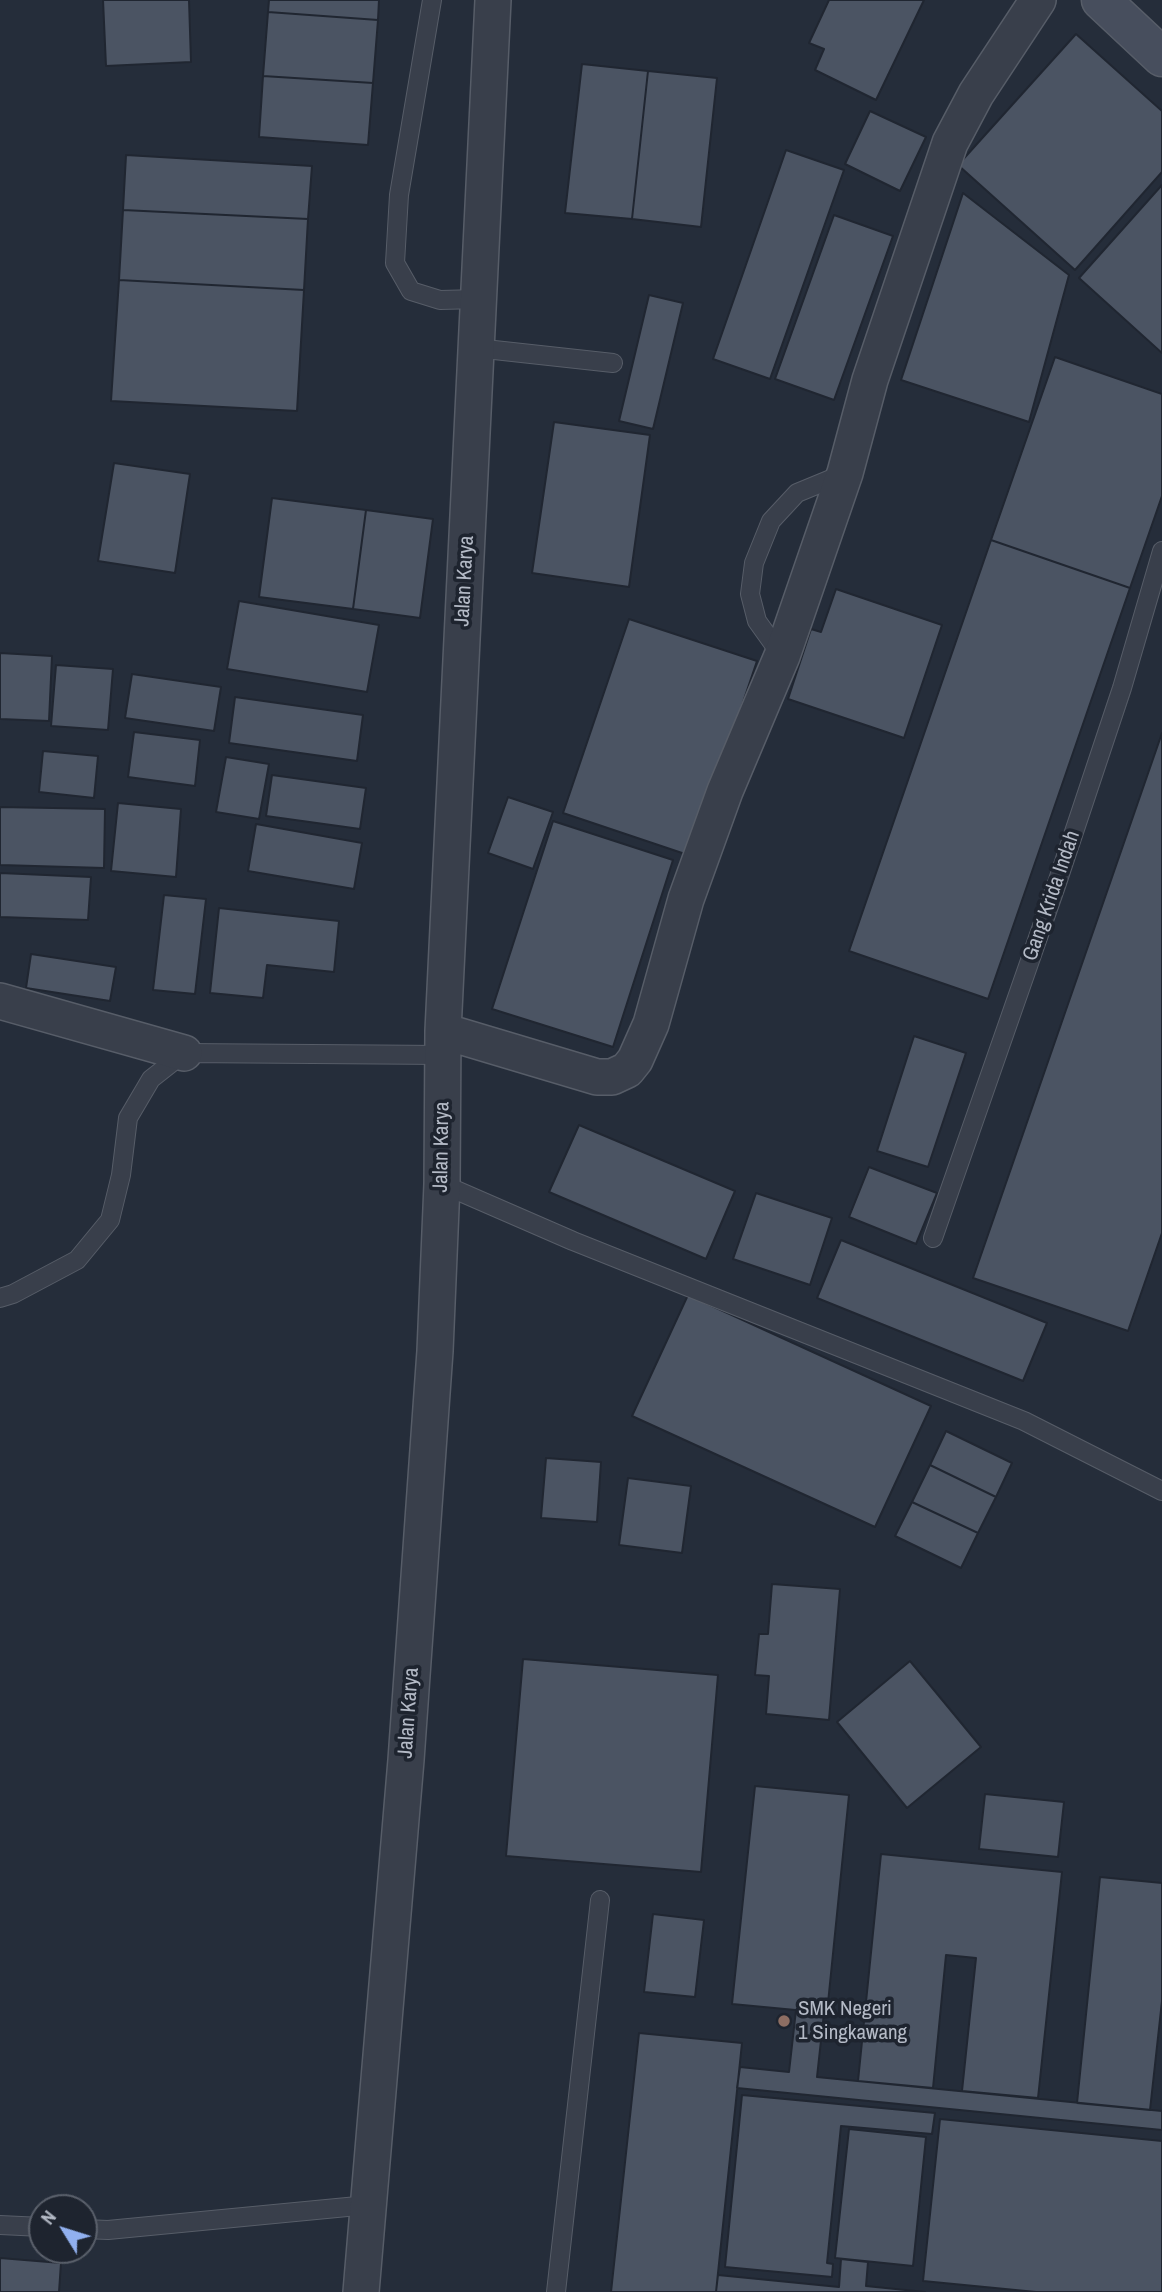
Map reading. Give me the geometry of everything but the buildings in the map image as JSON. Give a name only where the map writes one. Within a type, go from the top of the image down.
[{"type":"street","name":"Jalan Karya","points":[[361,2292],[409,1719],[435,1351],[442,1184],[442,1043],[492,0]]},
{"type":"street","points":[[442,1043],[597,1076],[612,1077],[627,1070],[635,1060],[651,1024],[691,887],[725,791],[782,656],[845,473],[870,380],[950,143],[976,94],[1038,0]]},
{"type":"street","points":[[1101,0],[1162,57]]},
{"type":"street","points":[[0,1001],[184,1053]]},
{"type":"lane","points":[[432,0],[399,195],[395,263],[411,290],[440,300],[478,299]]},
{"type":"lane","points":[[476,348],[612,363]]},
{"type":"lane","points":[[782,656],[757,621],[750,594],[754,563],[771,521],[797,493],[845,473]]},
{"type":"lane","name":"Gang Krida Indah","points":[[933,1238],[1122,688],[1162,551]]},
{"type":"lane","points":[[0,1297],[13,1294],[76,1260],[110,1220],[121,1175],[128,1118],[151,1079],[184,1053],[442,1043]]},
{"type":"lane","points":[[442,1184],[573,1241],[1024,1421],[1162,1491]]},
{"type":"lane","points":[[556,2292],[600,1900]]},
{"type":"lane","points":[[98,2230],[368,2204]]},
{"type":"lane","points":[[0,2225],[28,2226]]},
{"type":"place","name":"SMK Negeri 1 Singkawang","points":[[784,2021]]}]
